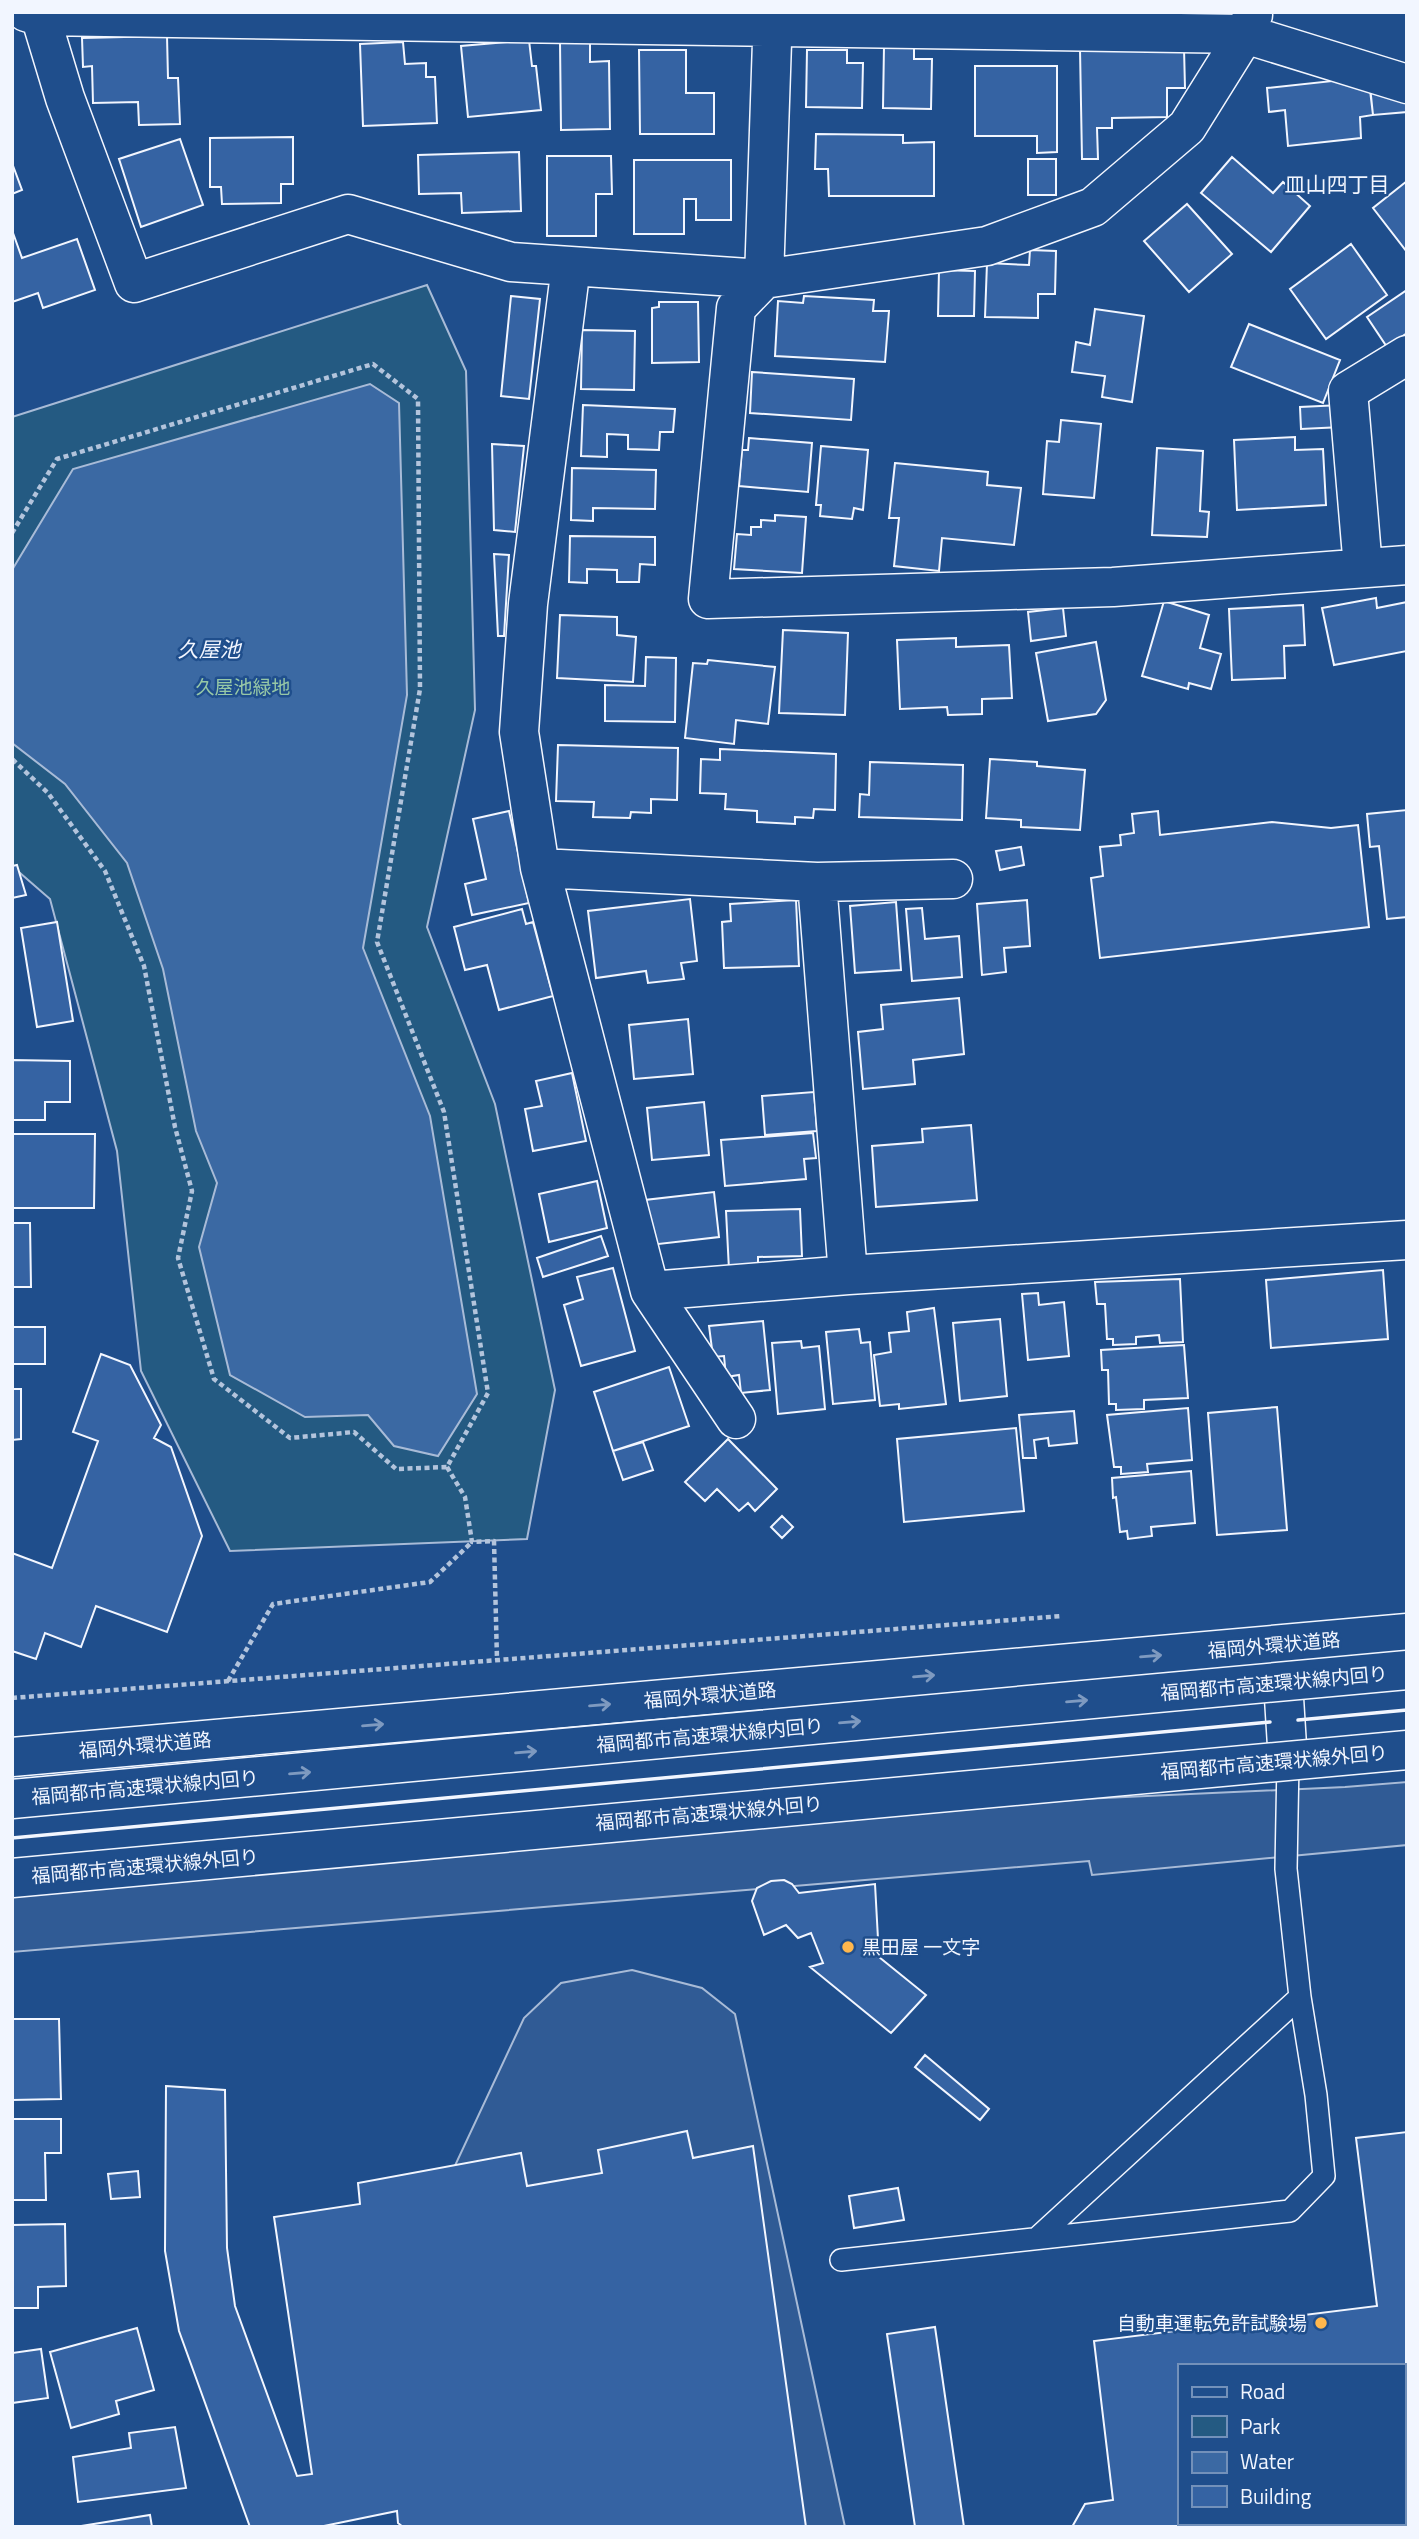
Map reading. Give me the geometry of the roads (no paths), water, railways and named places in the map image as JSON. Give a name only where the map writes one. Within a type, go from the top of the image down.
[{"type":"main road","points":[[1250,23],[1187,127],[1093,207],[987,246],[764,279],[511,262],[348,214],[134,283],[35,13],[1250,23],[1407,84]]},
{"type":"main road","points":[[773,20],[764,279],[736,308],[708,598],[1113,587],[1407,565]]},
{"type":"main road","points":[[571,267],[528,604],[519,732],[540,868],[650,1291],[736,1419]]},
{"type":"main road","points":[[1363,568],[1348,391],[1407,355]]},
{"type":"main road","points":[[540,868],[817,883],[953,879]]},
{"type":"main road","points":[[817,883],[848,1275]]},
{"type":"main road","points":[[650,1291],[848,1275],[1407,1240]]},
{"type":"main road","name":"福岡外環状道路","points":[[12,1757],[1407,1633]]},
{"type":"main road","points":[[1280,1644],[1288,1762]]},
{"type":"main road","name":"福岡都市高速環状線内回り","points":[[12,1799],[1407,1670]]},
{"type":"main road","points":[[12,1870],[1407,1752]]},
{"type":"main road","name":"福岡都市高速環状線外回り","points":[[12,1878],[1407,1752]]},
{"type":"lane","points":[[841,2260],[1290,2211],[1324,2176],[1286,1869],[1288,1762]]},
{"type":"lane","points":[[1037,2238],[1300,1997]]},
{"type":"water","name":"久屋池","points":[[370,384],[399,403],[407,695],[363,948],[430,1116],[477,1394],[438,1456],[394,1446],[368,1415],[305,1417],[230,1375],[199,1247],[217,1183],[196,1131],[163,969],[127,863],[65,784],[12,743],[12,570],[73,469]]},
{"type":"place","name":"黒田屋 一文字","points":[[848,1947]]},
{"type":"place","name":"自動車運転免許試験場","points":[[1321,2323]]},
{"type":"district","name":"皿山四丁目","points":[[1337,185]]},
{"type":"park label","name":"久屋池緑地","points":[[243,687]]}]
